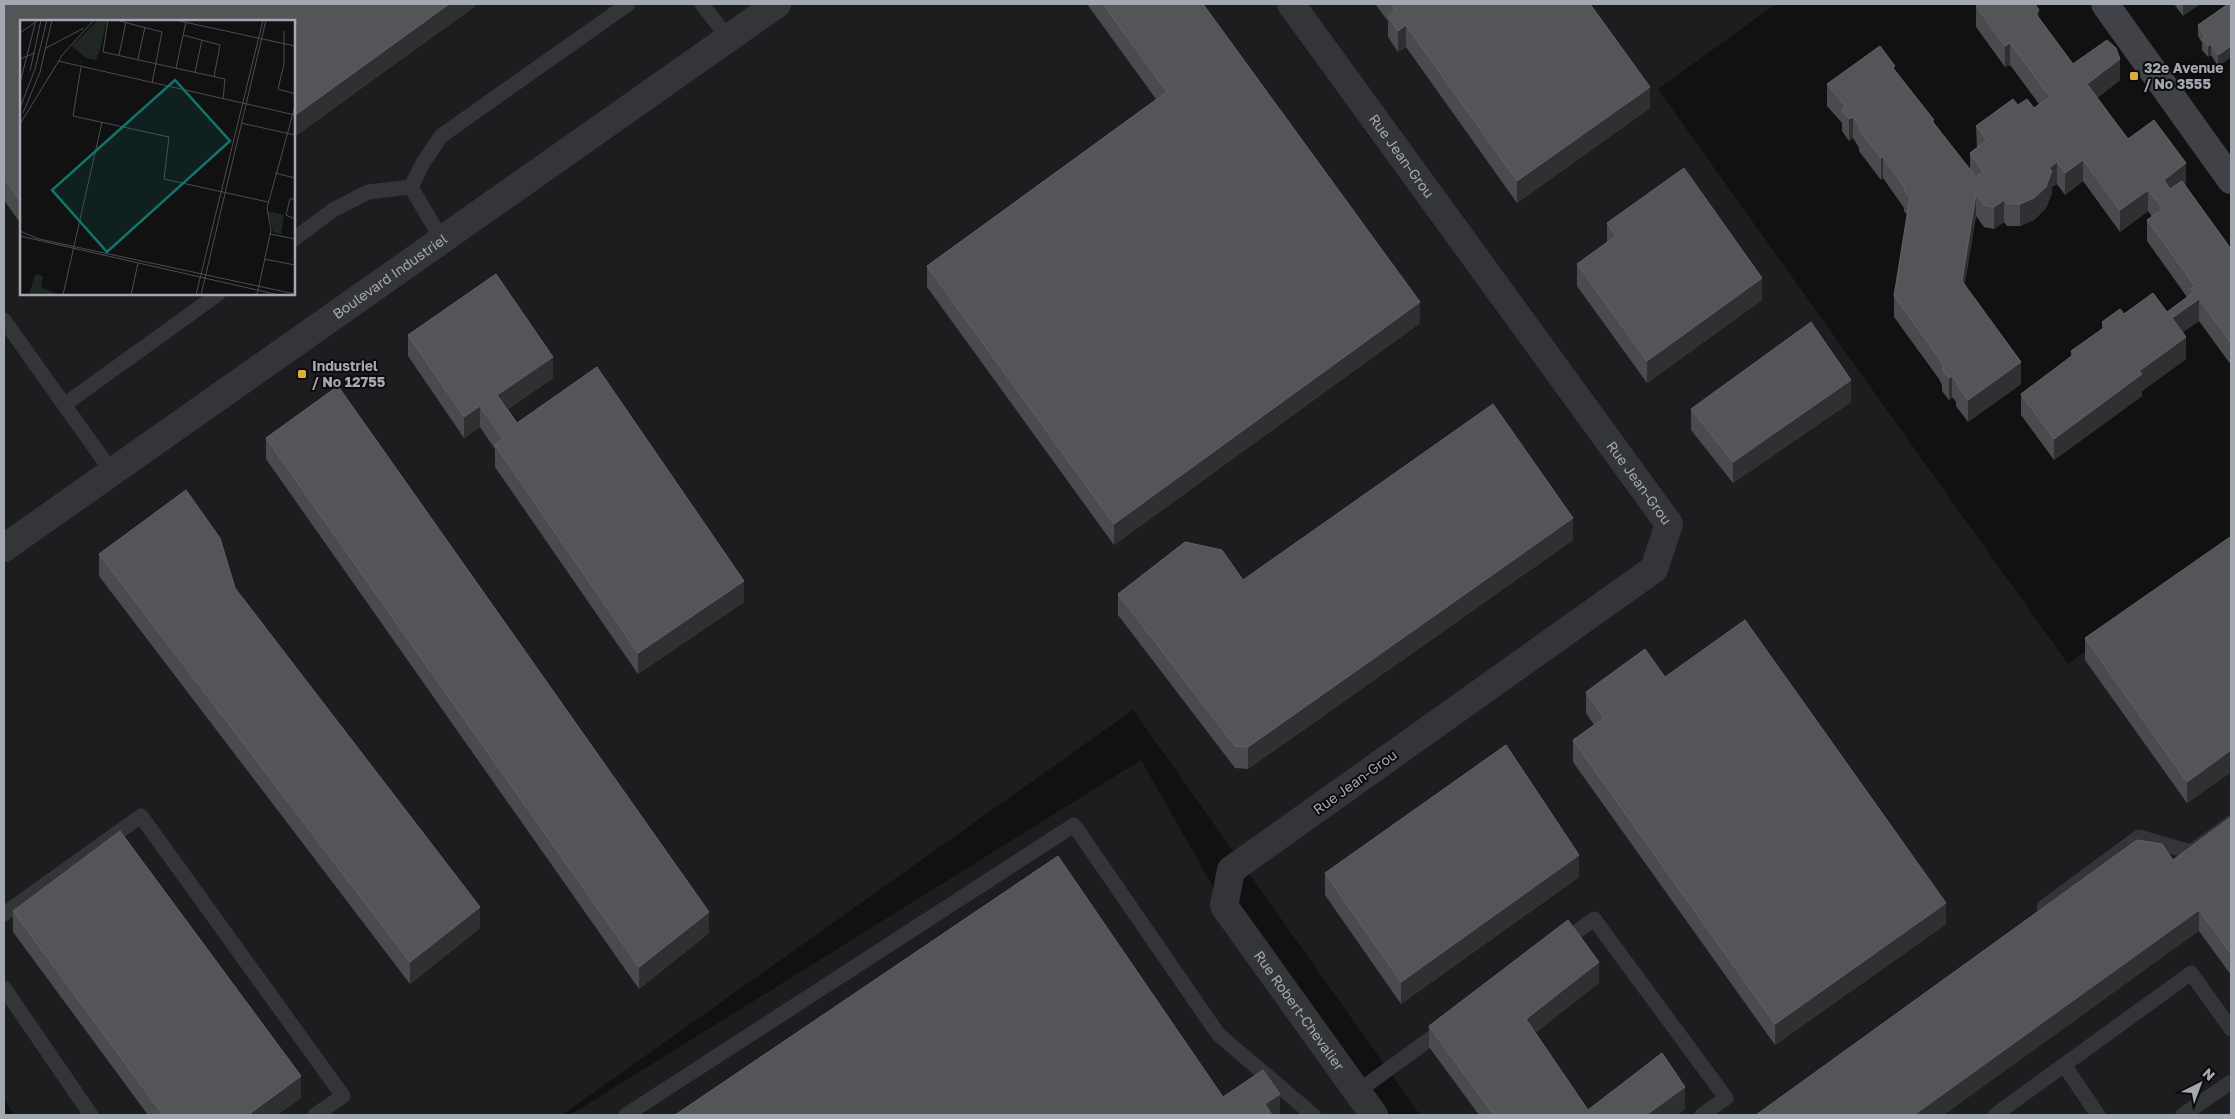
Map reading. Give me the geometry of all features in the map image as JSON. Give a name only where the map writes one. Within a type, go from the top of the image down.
[{"type":"street","name":"Boulevard Industriel","points":[[4,548],[777,4]]},
{"type":"street","name":"Rue Jean-Grou","points":[[1224,906],[1231,870],[1654,569],[1669,524],[1291,4]]},
{"type":"street","points":[[2105,4],[2231,180]]},
{"type":"street","name":"Rue Robert-Chevalier","points":[[1224,906],[1374,1115]]},
{"type":"lane","points":[[411,187],[423,163],[442,136],[467,116],[628,4]]},
{"type":"lane","points":[[702,4],[728,38]]},
{"type":"lane","points":[[295,238],[334,210],[368,192],[411,187]]},
{"type":"lane","points":[[411,187],[442,240]]},
{"type":"lane","points":[[64,405],[217,295]]},
{"type":"lane","points":[[4,320],[112,472]]},
{"type":"lane","points":[[4,914],[141,816],[343,1096],[315,1115]]},
{"type":"lane","points":[[2034,914],[2139,838],[2191,852],[2231,823]]},
{"type":"lane","points":[[626,1115],[1074,825],[1218,1034],[1313,1115]]},
{"type":"lane","points":[[1546,953],[1594,919],[1726,1098],[1702,1115]]},
{"type":"lane","points":[[1995,1115],[2191,973],[2225,1008],[2231,1029]]},
{"type":"lane","points":[[4,988],[91,1115]]},
{"type":"lane","points":[[1357,1092],[1460,1017]]},
{"type":"lane","points":[[2064,1065],[2098,1115]]},
{"type":"lane","points":[[2183,1115],[2231,1082]]},
{"type":"shaded area","points":[[4,4],[1776,4],[1658,89],[2068,664],[2231,546],[2231,1115],[1420,1115],[1133,710],[562,1115],[15,1115],[4,1099]]},
{"type":"shaded area","points":[[1141,760],[1224,906],[1373,1115],[570,1115]]},
{"type":"building","points":[[4,4],[449,4],[295,115],[295,20],[20,20],[20,201],[4,178]]},
{"type":"building","points":[[1103,4],[1203,4],[1420,302],[1114,524],[927,266],[1167,92]]},
{"type":"building","points":[[1391,4],[1590,4],[1650,87],[1517,181],[1406,25],[1398,31],[1388,16],[1395,10]]},
{"type":"building","points":[[1979,4],[2035,4],[2039,10],[2036,14],[2073,64],[2107,40],[2116,48],[2120,59],[2087,84],[2128,139],[2154,120],[2186,163],[2164,180],[2170,189],[2182,181],[2231,249],[2231,343],[2199,299],[2172,318],[2186,337],[2139,371],[2142,374],[2054,439],[2021,394],[2073,355],[2071,351],[2105,327],[2102,322],[2120,309],[2124,314],[2153,293],[2167,312],[2194,292],[2191,289],[2195,286],[2147,220],[2163,209],[2148,190],[2120,210],[2083,160],[2065,173],[2057,162],[2049,168],[2052,171],[2046,187],[2034,198],[2020,204],[2007,204],[2004,200],[1994,207],[1984,205],[1976,194],[1962,281],[2021,362],[1968,400],[1956,384],[1958,383],[1952,376],[1949,378],[1942,369],[1944,367],[1939,358],[1894,296],[1910,197],[1883,157],[1881,158],[1859,130],[1861,129],[1853,117],[1849,119],[1842,110],[1846,107],[1827,84],[1880,46],[1895,66],[1893,68],[1976,177],[1983,172],[1970,153],[1987,140],[1976,126],[2013,99],[2018,105],[2027,99],[2034,108],[2050,97],[2010,43],[2005,46],[1976,6]]},
{"type":"building","points":[[2228,4],[2231,4],[2231,46],[2218,55],[2211,44],[2208,46],[2202,39],[2205,36],[2198,25]]},
{"type":"building","points":[[1684,168],[1762,278],[1647,361],[1577,264],[1616,236],[1607,223]]},
{"type":"building","points":[[496,274],[553,357],[497,395],[517,423],[597,367],[744,581],[638,653],[495,445],[503,439],[480,406],[464,417],[408,335]]},
{"type":"building","points":[[1811,322],[1851,380],[1733,462],[1691,409]]},
{"type":"building","points":[[338,386],[709,912],[639,967],[266,438]]},
{"type":"building","points":[[1493,404],[1573,518],[1248,747],[1235,746],[1118,594],[1185,542],[1222,550],[1243,580]]},
{"type":"building","points":[[186,490],[220,538],[235,588],[480,907],[410,962],[99,554]]},
{"type":"building","points":[[2230,537],[2231,750],[2187,782],[2085,638]]},
{"type":"building","points":[[1745,620],[1946,903],[1775,1024],[1573,740],[1604,718],[1586,692],[1645,649],[1665,677]]},
{"type":"building","points":[[1506,745],[1579,855],[1401,982],[1325,873]]},
{"type":"building","points":[[2231,817],[2231,954],[2199,910],[1914,1115],[1756,1115],[2137,840],[2162,844],[2173,860]]},
{"type":"building","points":[[120,831],[301,1076],[248,1115],[163,1115],[13,911]]},
{"type":"building","points":[[1058,856],[1223,1097],[1263,1070],[1280,1094],[1265,1104],[1272,1115],[675,1115]]},
{"type":"building","points":[[1568,920],[1599,962],[1526,1019],[1588,1110],[1662,1053],[1685,1087],[1646,1115],[1494,1115],[1429,1026]]},
{"type":"place","name":"32e Avenue / No 3555","points":[[2134,76]]},
{"type":"place","name":"Industriel / No 12755","points":[[302,374]]}]
